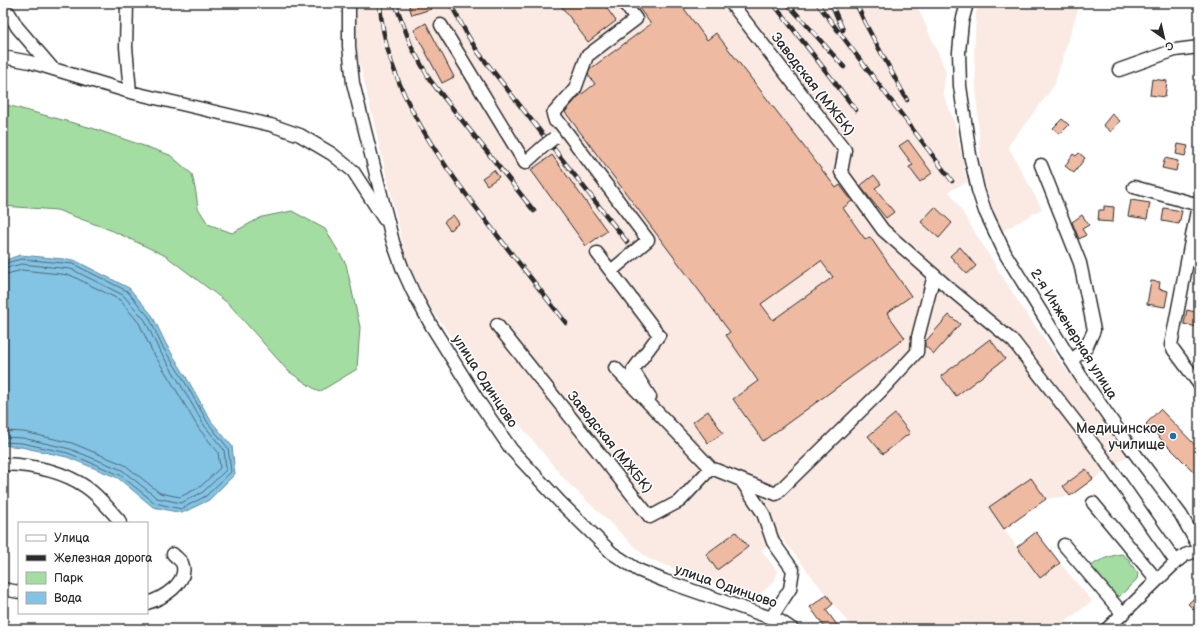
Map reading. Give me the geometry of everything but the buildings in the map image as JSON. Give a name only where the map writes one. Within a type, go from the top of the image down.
[{"type":"street","points":[[127,3],[126,47],[130,92]]},
{"type":"street","name":"улица Одинцово","points":[[350,3],[349,46],[353,83],[388,224],[403,270],[413,292],[435,331],[479,402],[511,449],[560,502],[612,553],[638,570],[665,581],[780,621],[792,629]]},
{"type":"street","points":[[553,114],[575,89],[587,56],[636,19],[624,3]]},
{"type":"street","name":"Заводская (МЖБК)","points":[[731,3],[845,150],[841,172],[883,230],[1014,342],[1099,452],[1176,562]]},
{"type":"street","name":"2-я Инженерная улица","points":[[967,3],[962,22],[959,52],[960,86],[970,155],[985,211],[1006,255],[1071,361],[1130,447],[1181,515],[1199,548]]},
{"type":"street","points":[[9,13],[17,27],[53,70]]},
{"type":"street","points":[[441,25],[525,164],[558,134],[553,114]]},
{"type":"street","points":[[1119,70],[1175,50],[1199,47]]},
{"type":"street","points":[[3,57],[30,62],[130,92],[270,125],[300,135],[332,154],[353,171],[388,224]]},
{"type":"street","points":[[553,114],[648,240],[611,271]]},
{"type":"street","points":[[1041,165],[1080,262],[1090,304],[1094,330],[1086,348],[1071,361]]},
{"type":"street","points":[[1134,187],[1199,203],[1171,344],[1172,349],[1199,384]]},
{"type":"street","points":[[597,253],[659,335],[633,370],[663,418]]},
{"type":"street","points":[[615,368],[711,468],[776,494],[880,392],[917,352],[918,337],[934,275]]},
{"type":"street","name":"Заводская (МЖБК)","points":[[497,325],[650,517],[680,501],[711,468]]},
{"type":"street","points":[[3,464],[53,471],[71,479],[86,487],[119,522]]},
{"type":"street","points":[[741,480],[763,513],[773,542],[793,570],[790,589],[771,618]]},
{"type":"street","points":[[1093,503],[1157,580]]},
{"type":"street","points":[[1064,545],[1122,614]]},
{"type":"street","points":[[1107,629],[1176,562],[1185,555],[1199,548]]},
{"type":"street","points":[[148,603],[158,600],[171,591],[180,580],[183,572],[182,563],[173,554]]},
{"type":"street","points":[[3,589],[18,592]]},
{"type":"shaded area","points":[[357,3],[949,3],[917,6],[946,71],[943,93],[955,124],[967,182],[949,191],[1021,306],[1128,456],[1070,496],[1046,499],[1004,529],[1017,547],[1036,532],[1092,601],[1056,629],[853,629],[781,537],[761,550],[778,572],[774,582],[759,595],[746,597],[647,558],[566,481],[486,384],[429,306],[407,261],[357,52]]},
{"type":"shaded area","points":[[980,3],[1080,3],[1054,86],[1008,146],[1042,209],[999,233],[981,168],[974,53],[976,12]]},
{"type":"green space","points":[[3,104],[92,128],[170,155],[192,174],[198,208],[208,224],[232,233],[262,217],[292,211],[325,229],[346,264],[360,327],[357,369],[319,392],[288,371],[229,304],[166,256],[113,231],[57,210],[3,206]]},
{"type":"green space","points":[[1122,554],[1127,558],[1138,574],[1137,579],[1119,597],[1115,595],[1090,567],[1105,558]]},
{"type":"water","points":[[20,255],[74,260],[129,288],[152,315],[166,344],[211,421],[232,446],[235,474],[209,500],[182,513],[153,507],[118,478],[67,457],[21,447],[3,445],[3,261]]},
{"type":"railway","points":[[380,3],[384,35],[393,66],[405,97],[421,126],[458,183],[566,323]]},
{"type":"railway","points":[[395,3],[412,48],[430,80],[534,211]]},
{"type":"railway","points":[[450,3],[478,52],[627,242]]},
{"type":"railway","points":[[773,3],[856,110]]},
{"type":"railway","points":[[787,3],[844,67]]},
{"type":"railway","points":[[817,3],[952,181]]},
{"type":"railway","points":[[831,3],[843,30]]},
{"type":"railway","points":[[856,3],[865,23],[907,100]]},
{"type":"place","name":"Медицинское училище","points":[[1173,436]]}]
